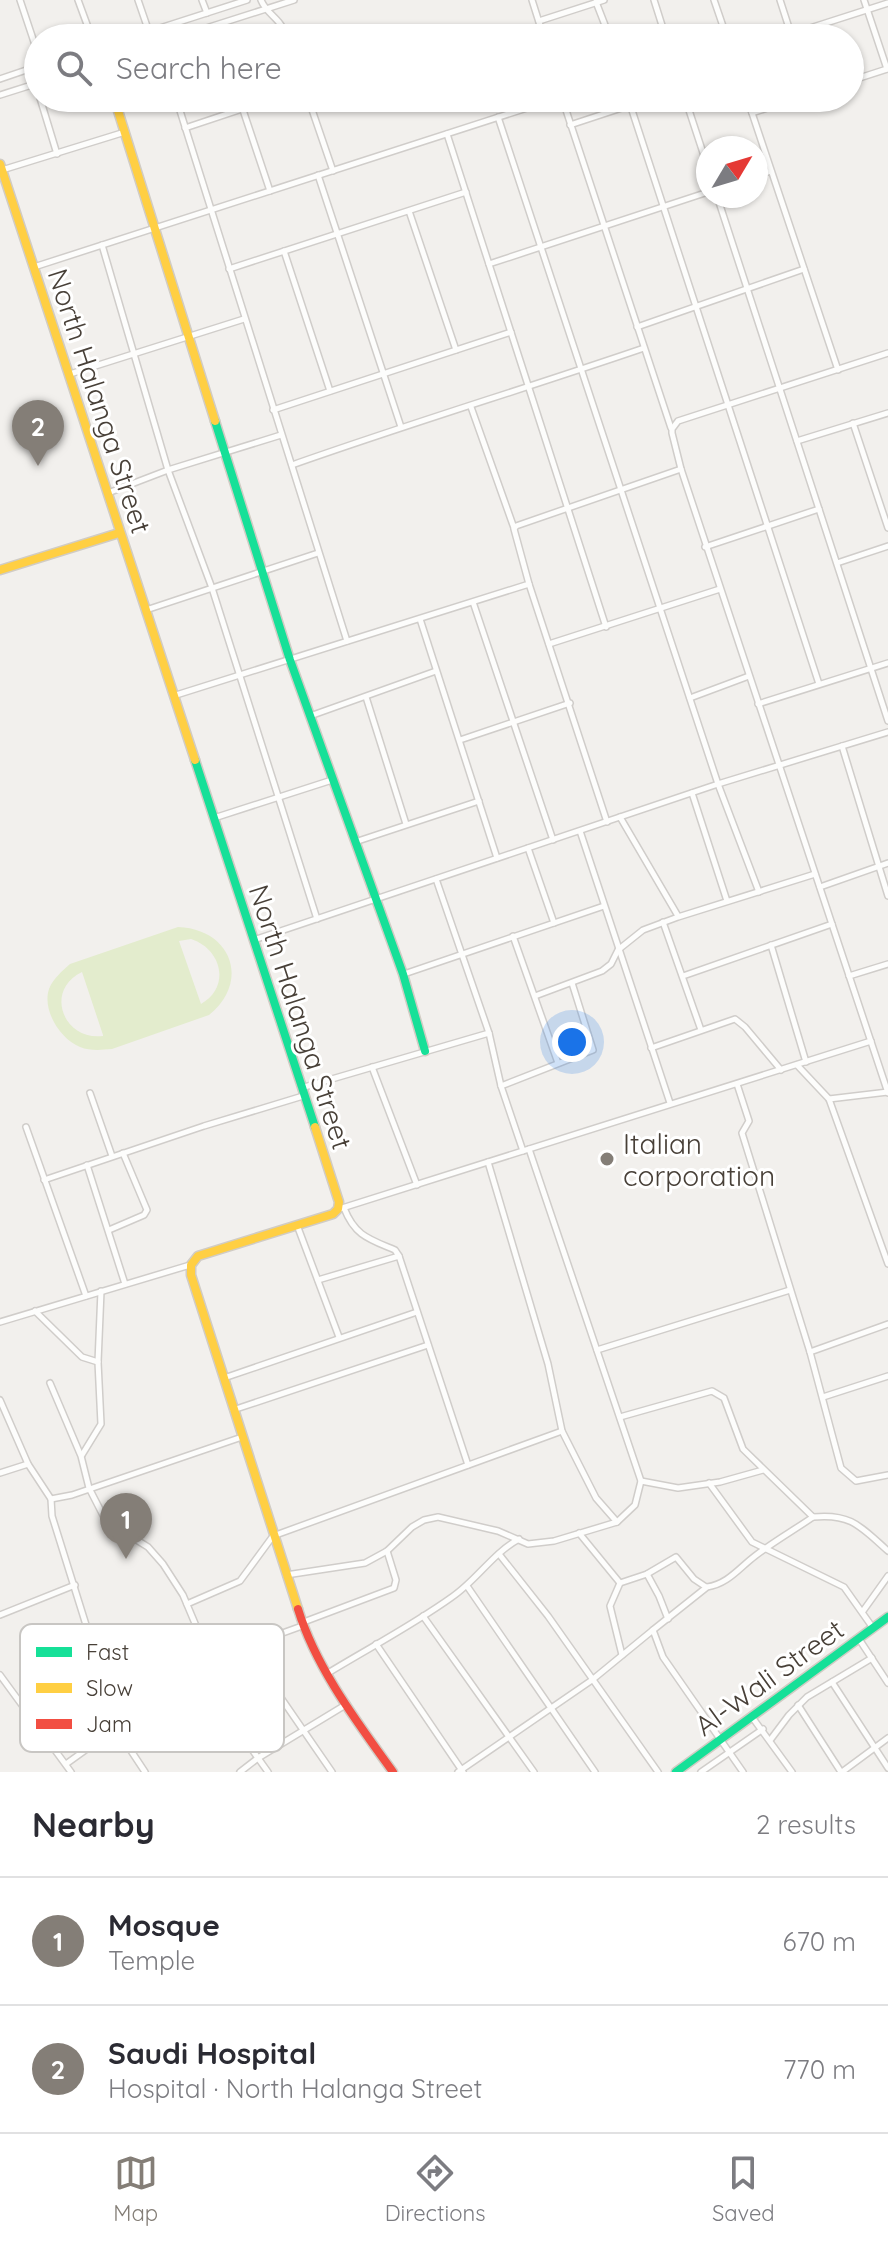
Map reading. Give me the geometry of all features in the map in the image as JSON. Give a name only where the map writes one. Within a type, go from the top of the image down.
[{"type":"street","points":[[20,0],[28,24]]},
{"type":"street","points":[[78,0],[87,24]]},
{"type":"street","points":[[138,0],[146,24]]},
{"type":"street","points":[[202,0],[207,13]]},
{"type":"street","points":[[173,24],[247,0]]},
{"type":"street","points":[[261,0],[281,24]]},
{"type":"street","points":[[224,24],[294,0]]},
{"type":"street","points":[[532,0],[540,24]]},
{"type":"street","points":[[539,21],[604,0]]},
{"type":"street","points":[[654,0],[662,24]]},
{"type":"street","points":[[714,0],[722,24]]},
{"type":"street","points":[[780,0],[788,24]]},
{"type":"street","points":[[864,0],[888,68],[864,76]]},
{"type":"street","points":[[596,1],[605,24]]},
{"type":"street","points":[[823,24],[888,3]]},
{"type":"street","points":[[0,79],[24,71]]},
{"type":"street","points":[[0,95],[24,87]]},
{"type":"street","points":[[44,112],[57,154]]},
{"type":"street","points":[[119,112],[290,660],[403,974],[425,1051]]},
{"type":"street","points":[[180,112],[347,641]]},
{"type":"street","points":[[185,128],[234,112]]},
{"type":"street","points":[[244,112],[270,191]]},
{"type":"street","points":[[313,112],[333,171]]},
{"type":"street","points":[[34,267],[514,112]]},
{"type":"street","points":[[565,112],[672,429],[705,547],[888,1093],[829,1099]]},
{"type":"street","points":[[570,125],[610,112]]},
{"type":"street","points":[[633,112],[819,684]]},
{"type":"street","points":[[690,112],[697,136]]},
{"type":"street","points":[[755,112],[752,113],[838,370]]},
{"type":"street","points":[[498,117],[689,698],[759,892]]},
{"type":"street","points":[[1,167],[57,154],[125,132]]},
{"type":"street","points":[[447,134],[606,627]]},
{"type":"street","name":"North Halanga Street","points":[[1,167],[341,1208]]},
{"type":"street","points":[[318,175],[401,427]]},
{"type":"street","points":[[229,269],[466,192]]},
{"type":"street","points":[[489,264],[696,196]]},
{"type":"street","points":[[721,208],[888,721]]},
{"type":"street","points":[[408,211],[456,350]]},
{"type":"street","points":[[102,245],[168,470],[212,588],[317,919]]},
{"type":"street","points":[[284,251],[330,391]]},
{"type":"street","points":[[637,327],[804,269]]},
{"type":"street","points":[[70,374],[244,319]]},
{"type":"street","points":[[273,410],[511,332]]},
{"type":"street","points":[[292,465],[644,348]]},
{"type":"street","points":[[672,429],[678,421],[888,353]]},
{"type":"street","points":[[471,407],[514,529],[607,822]]},
{"type":"street","points":[[797,441],[888,413]]},
{"type":"street","points":[[853,423],[888,528]]},
{"type":"street","points":[[108,493],[168,470],[281,435]]},
{"type":"street","points":[[514,529],[520,524],[681,469]]},
{"type":"street","points":[[705,547],[819,509]]},
{"type":"street","points":[[0,570],[119,533]]},
{"type":"street","points":[[837,563],[888,546]]},
{"type":"street","points":[[145,610],[318,553]]},
{"type":"street","points":[[173,696],[529,584]]},
{"type":"street","points":[[549,644],[720,589]]},
{"type":"street","points":[[473,602],[553,840]]},
{"type":"street","points":[[420,619],[497,858]]},
{"type":"street","points":[[758,704],[888,663]]},
{"type":"street","points":[[310,716],[436,671]]},
{"type":"street","points":[[689,698],[749,676]]},
{"type":"street","points":[[366,697],[406,824]]},
{"type":"street","points":[[460,740],[570,703]]},
{"type":"street","points":[[253,941],[718,784],[888,732]]},
{"type":"street","points":[[842,746],[888,896]]},
{"type":"street","points":[[214,818],[332,780]]},
{"type":"street","points":[[692,793],[727,901]]},
{"type":"street","points":[[354,842],[479,801]]},
{"type":"street","points":[[620,817],[678,917]]},
{"type":"street","points":[[580,831],[670,1103]]},
{"type":"street","points":[[528,848],[554,923]]},
{"type":"street","points":[[820,887],[888,863]]},
{"type":"street","points":[[535,996],[602,971],[611,964],[618,950],[643,930],[815,874]]},
{"type":"street","points":[[286,1575],[365,1563],[387,1551],[412,1527],[438,1517],[520,1539],[528,1544],[554,1541],[617,1522],[635,1505],[641,1481],[501,1086],[489,1033],[436,879]]},
{"type":"street","points":[[403,974],[604,906]]},
{"type":"street","points":[[663,922],[701,1030]]},
{"type":"street","points":[[683,976],[832,924]]},
{"type":"street","points":[[513,936],[558,1063]]},
{"type":"street","points":[[771,945],[806,1062]]},
{"type":"street","points":[[849,976],[888,964]]},
{"type":"street","points":[[501,1086],[591,1052],[594,1047],[572,983]]},
{"type":"street","points":[[651,1048],[735,1019],[781,1070]]},
{"type":"street","points":[[44,1180],[372,1067],[489,1033]]},
{"type":"street","points":[[0,1322],[191,1265],[202,1255],[333,1214],[341,1208],[871,1041]]},
{"type":"street","points":[[797,1065],[829,1099],[888,1264]]},
{"type":"street","points":[[372,1067],[417,1185]]},
{"type":"street","points":[[737,1084],[749,1121],[742,1133],[810,1352],[838,1459],[847,1476],[856,1481],[888,1475]]},
{"type":"street","points":[[90,1093],[112,1156]]},
{"type":"street","points":[[26,1127],[86,1296]]},
{"type":"street","points":[[109,1230],[144,1215],[147,1210],[123,1153]]},
{"type":"street","points":[[488,1162],[548,1364],[562,1431],[596,1498],[617,1522]]},
{"type":"street","points":[[87,1165],[125,1284]]},
{"type":"street","points":[[341,1208],[357,1232],[395,1250],[399,1256],[468,1465]]},
{"type":"street","points":[[297,1225],[339,1337]]},
{"type":"street","points":[[318,1280],[399,1256]]},
{"type":"street","points":[[191,1265],[191,1275],[301,1625],[327,1673],[393,1772]]},
{"type":"street","points":[[597,1350],[790,1290]]},
{"type":"street","points":[[81,1456],[101,1424],[98,1362],[101,1291]]},
{"type":"street","points":[[35,1311],[82,1357],[98,1362]]},
{"type":"street","points":[[223,1379],[417,1312]]},
{"type":"street","points":[[810,1352],[888,1324]]},
{"type":"street","points":[[233,1410],[428,1345]]},
{"type":"street","points":[[823,1397],[888,1376]]},
{"type":"street","points":[[50,1383],[81,1456],[89,1488],[106,1521],[148,1547],[163,1564],[195,1624]]},
{"type":"street","points":[[620,1417],[712,1391],[724,1398],[739,1443],[813,1517]]},
{"type":"street","points":[[0,1400],[28,1464],[51,1499],[52,1516],[86,1624]]},
{"type":"street","points":[[187,1604],[240,1581],[273,1536],[562,1431]]},
{"type":"street","points":[[51,1499],[242,1437]]},
{"type":"street","points":[[0,1473],[28,1464]]},
{"type":"street","points":[[641,1481],[678,1488],[763,1470]]},
{"type":"street","points":[[709,1483],[752,1542],[844,1587],[873,1628]]},
{"type":"street","points":[[376,1644],[460,1771],[592,1680],[707,1587],[738,1572],[767,1547],[813,1517],[836,1515],[859,1526],[888,1551]]},
{"type":"street","points":[[579,1533],[620,1583]]},
{"type":"street","points":[[327,1673],[467,1586],[499,1554],[520,1539]]},
{"type":"street","points":[[284,1632],[394,1588],[396,1580],[387,1551]]},
{"type":"street","points":[[499,1554],[548,1616],[658,1772]]},
{"type":"street","points":[[622,1655],[610,1606],[620,1583],[647,1574],[676,1557],[694,1579],[707,1587]]},
{"type":"street","points":[[647,1574],[668,1619]]},
{"type":"street","points":[[863,1611],[888,1576]]},
{"type":"street","points":[[0,1615],[75,1585]]},
{"type":"street","points":[[467,1586],[595,1772]]},
{"type":"street","points":[[423,1616],[534,1772]]},
{"type":"street","name":"Al-Wali Street","points":[[676,1772],[888,1617]]},
{"type":"street","points":[[653,1630],[663,1657],[743,1772]]},
{"type":"street","points":[[859,1638],[888,1683]]},
{"type":"street","points":[[771,1739],[798,1705],[872,1658]]},
{"type":"street","points":[[0,1675],[3,1684],[20,1703]]},
{"type":"street","points":[[832,1682],[888,1768]]},
{"type":"street","points":[[284,1704],[332,1772]]},
{"type":"street","points":[[284,1743],[347,1704]]},
{"type":"street","points":[[798,1705],[842,1772],[888,1738]]},
{"type":"street","points":[[752,1717],[771,1739],[792,1772]]},
{"type":"street","points":[[701,1772],[763,1729]]},
{"type":"street","points":[[57,1752],[71,1772]]},
{"type":"street","points":[[66,1764],[83,1752]]},
{"type":"street","points":[[132,1752],[145,1772]]},
{"type":"street","points":[[254,1752],[268,1772]]},
{"type":"street","points":[[240,1772],[268,1752]]},
{"type":"green space","points":[[178,927],[211,937],[229,959],[232,973],[222,1002],[209,1015],[112,1049],[96,1050],[84,1048],[66,1038],[50,1014],[49,989],[70,964]],"holes":[[[191,939],[210,951],[219,969],[216,988],[201,1004],[179,941]],[[82,972],[103,1035],[103,1036],[78,1031],[63,1013],[61,1001],[64,990],[70,980]]]},
{"type":"traffic: fast","points":[[215,421],[290,660],[403,974],[425,1051]]},
{"type":"traffic: fast","points":[[195,760],[315,1127]]},
{"type":"traffic: fast","points":[[676,1772],[888,1617]]},
{"type":"traffic: slow","points":[[118,112],[215,421]]},
{"type":"traffic: slow","points":[[0,164],[195,760]]},
{"type":"traffic: slow","points":[[0,570],[119,533]]},
{"type":"traffic: slow","points":[[298,1609],[191,1275],[191,1265],[198,1256],[333,1214],[338,1209],[339,1202],[315,1127]]},
{"type":"traffic: jam","points":[[298,1609],[326,1673],[393,1772]]},
{"type":"place","name":"Saudi Hospital","points":[[38,466]]},
{"type":"place","name":"Italian corporation","points":[[607,1159]]},
{"type":"place","name":"Mosque","points":[[126,1559]]}]
